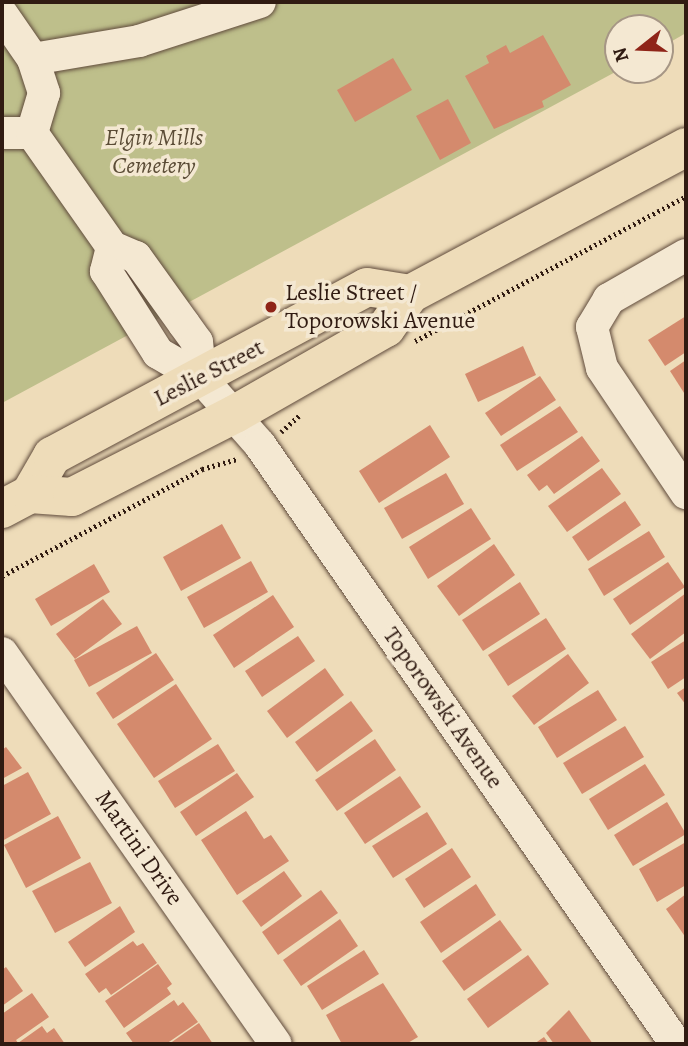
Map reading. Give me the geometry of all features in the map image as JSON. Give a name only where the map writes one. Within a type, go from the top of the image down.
[{"type":"main road","name":"Leslie Street","points":[[16,502],[72,497],[235,414],[386,328],[410,295],[686,146]]},
{"type":"main road","name":"Leslie Street","points":[[16,502],[52,456],[367,287],[410,295]]},
{"type":"street","points":[[33,59],[139,41],[260,2]]},
{"type":"street","points":[[2,14],[33,59],[44,93],[17,133]]},
{"type":"street","name":"Toporowski Avenue","points":[[17,133],[112,247],[106,271],[158,352],[201,378],[235,414],[676,1044]]},
{"type":"street","points":[[686,255],[608,299],[592,327],[602,368],[686,493]]},
{"type":"street","name":"Martini Drive","points":[[2,653],[276,1044]]},
{"type":"path","points":[[404,347],[686,197]]},
{"type":"path","points":[[287,429],[308,406]]},
{"type":"path","points":[[2,576],[202,469],[227,465]]},
{"type":"green space","name":"Elgin Mills Cemetery","points":[[2,2],[686,2],[686,33],[674,40],[674,14],[604,14],[604,78],[2,403]]},
{"type":"building","points":[[543,35],[571,85],[542,101],[544,107],[494,129],[465,76],[489,63],[486,56],[506,45],[510,53]]},
{"type":"building","points":[[393,58],[412,90],[355,122],[337,90]]},
{"type":"building","points":[[448,99],[471,143],[440,160],[416,116]]},
{"type":"building","points":[[686,316],[686,352],[665,366],[648,340]]},
{"type":"building","points":[[523,346],[536,375],[478,402],[465,374]]},
{"type":"building","points":[[686,360],[686,396],[670,371]]},
{"type":"building","points":[[540,376],[556,400],[501,436],[485,413]]},
{"type":"building","points":[[560,406],[578,432],[517,471],[500,445]]},
{"type":"building","points":[[430,425],[450,457],[379,503],[359,471]]},
{"type":"building","points":[[582,436],[600,461],[554,494],[547,485],[539,491],[527,475]]},
{"type":"building","points":[[602,468],[621,494],[567,532],[548,506]]},
{"type":"building","points":[[446,473],[464,504],[402,539],[384,508]]},
{"type":"building","points":[[625,501],[641,525],[588,561],[572,537]]},
{"type":"building","points":[[471,508],[491,539],[428,579],[409,547]]},
{"type":"building","points":[[222,524],[241,558],[181,591],[163,557]]},
{"type":"building","points":[[649,531],[665,557],[604,596],[588,569]]},
{"type":"building","points":[[494,544],[515,575],[459,616],[437,586]]},
{"type":"building","points":[[251,561],[268,592],[204,628],[187,597]]},
{"type":"building","points":[[668,562],[685,587],[630,625],[613,599]]},
{"type":"building","points":[[94,564],[110,592],[51,626],[35,599]]},
{"type":"building","points":[[520,582],[540,614],[483,651],[462,620]]},
{"type":"building","points":[[686,593],[686,632],[650,659],[631,634]]},
{"type":"building","points":[[273,595],[294,627],[234,668],[213,635]]},
{"type":"building","points":[[103,599],[122,624],[75,659],[56,634]]},
{"type":"building","points":[[546,618],[566,649],[508,686],[488,655]]},
{"type":"building","points":[[137,626],[152,653],[89,687],[74,660]]},
{"type":"building","points":[[298,636],[315,661],[262,697],[245,671]]},
{"type":"building","points":[[686,640],[686,677],[668,689],[651,662]]},
{"type":"building","points":[[156,653],[174,680],[113,719],[96,693]]},
{"type":"building","points":[[568,654],[589,683],[534,725],[512,696]]},
{"type":"building","points":[[325,668],[344,695],[287,738],[267,711]]},
{"type":"building","points":[[176,684],[212,739],[154,778],[117,724]]},
{"type":"building","points":[[686,687],[686,705],[677,693]]},
{"type":"building","points":[[598,690],[617,720],[557,758],[538,727]]},
{"type":"building","points":[[351,701],[373,731],[317,772],[295,742]]},
{"type":"building","points":[[625,726],[644,757],[582,794],[563,763]]},
{"type":"building","points":[[375,739],[396,770],[337,811],[315,780]]},
{"type":"building","points":[[218,744],[235,771],[175,808],[158,781]]},
{"type":"building","points":[[6,747],[22,768],[2,779],[2,750]]},
{"type":"building","points":[[645,764],[665,795],[608,830],[589,799]]},
{"type":"building","points":[[28,772],[51,814],[2,841],[2,786]]},
{"type":"building","points":[[237,773],[254,797],[196,836],[180,812]]},
{"type":"building","points":[[400,776],[421,807],[365,844],[344,813]]},
{"type":"building","points":[[667,802],[686,834],[633,866],[614,835]]},
{"type":"building","points":[[246,811],[264,839],[271,835],[289,861],[237,895],[201,840]]},
{"type":"building","points":[[427,812],[447,844],[393,878],[372,846]]},
{"type":"building","points":[[58,816],[81,858],[26,888],[4,845]]},
{"type":"building","points":[[686,842],[686,885],[657,902],[639,869]]},
{"type":"building","points":[[452,848],[471,877],[424,908],[405,879]]},
{"type":"building","points":[[90,862],[112,903],[55,933],[32,891]]},
{"type":"building","points":[[284,871],[302,896],[261,927],[242,901]]},
{"type":"building","points":[[476,884],[496,915],[441,953],[420,922]]},
{"type":"building","points":[[321,890],[338,913],[278,955],[262,932]]},
{"type":"building","points":[[686,894],[686,938],[666,909]]},
{"type":"building","points":[[120,906],[135,932],[85,967],[68,942]]},
{"type":"building","points":[[340,919],[358,946],[301,986],[283,960]]},
{"type":"building","points":[[500,920],[522,950],[464,991],[442,961]]},
{"type":"building","points":[[133,941],[137,946],[143,943],[157,963],[111,995],[106,988],[99,993],[85,974]]},
{"type":"building","points":[[364,950],[379,974],[322,1010],[307,986]]},
{"type":"building","points":[[528,955],[549,984],[488,1028],[467,999]]},
{"type":"building","points":[[158,964],[172,984],[167,988],[171,994],[124,1028],[105,1001]]},
{"type":"building","points":[[6,967],[23,991],[2,1006],[2,970]]},
{"type":"building","points":[[383,983],[418,1037],[406,1044],[342,1044],[326,1015]]},
{"type":"building","points":[[32,993],[49,1017],[16,1040],[18,1043],[42,1026],[47,1033],[54,1028],[65,1044],[2,1044],[2,1014]]},
{"type":"building","points":[[174,1000],[178,1006],[183,1002],[198,1022],[166,1044],[134,1044],[126,1033]]},
{"type":"building","points":[[569,1010],[593,1044],[554,1044],[546,1033]]},
{"type":"building","points":[[199,1023],[213,1044],[169,1044]]},
{"type":"building","points":[[544,1037],[549,1044],[534,1044]]},
{"type":"place","name":"Leslie Street / Toporowski Avenue","points":[[271,307]]}]
